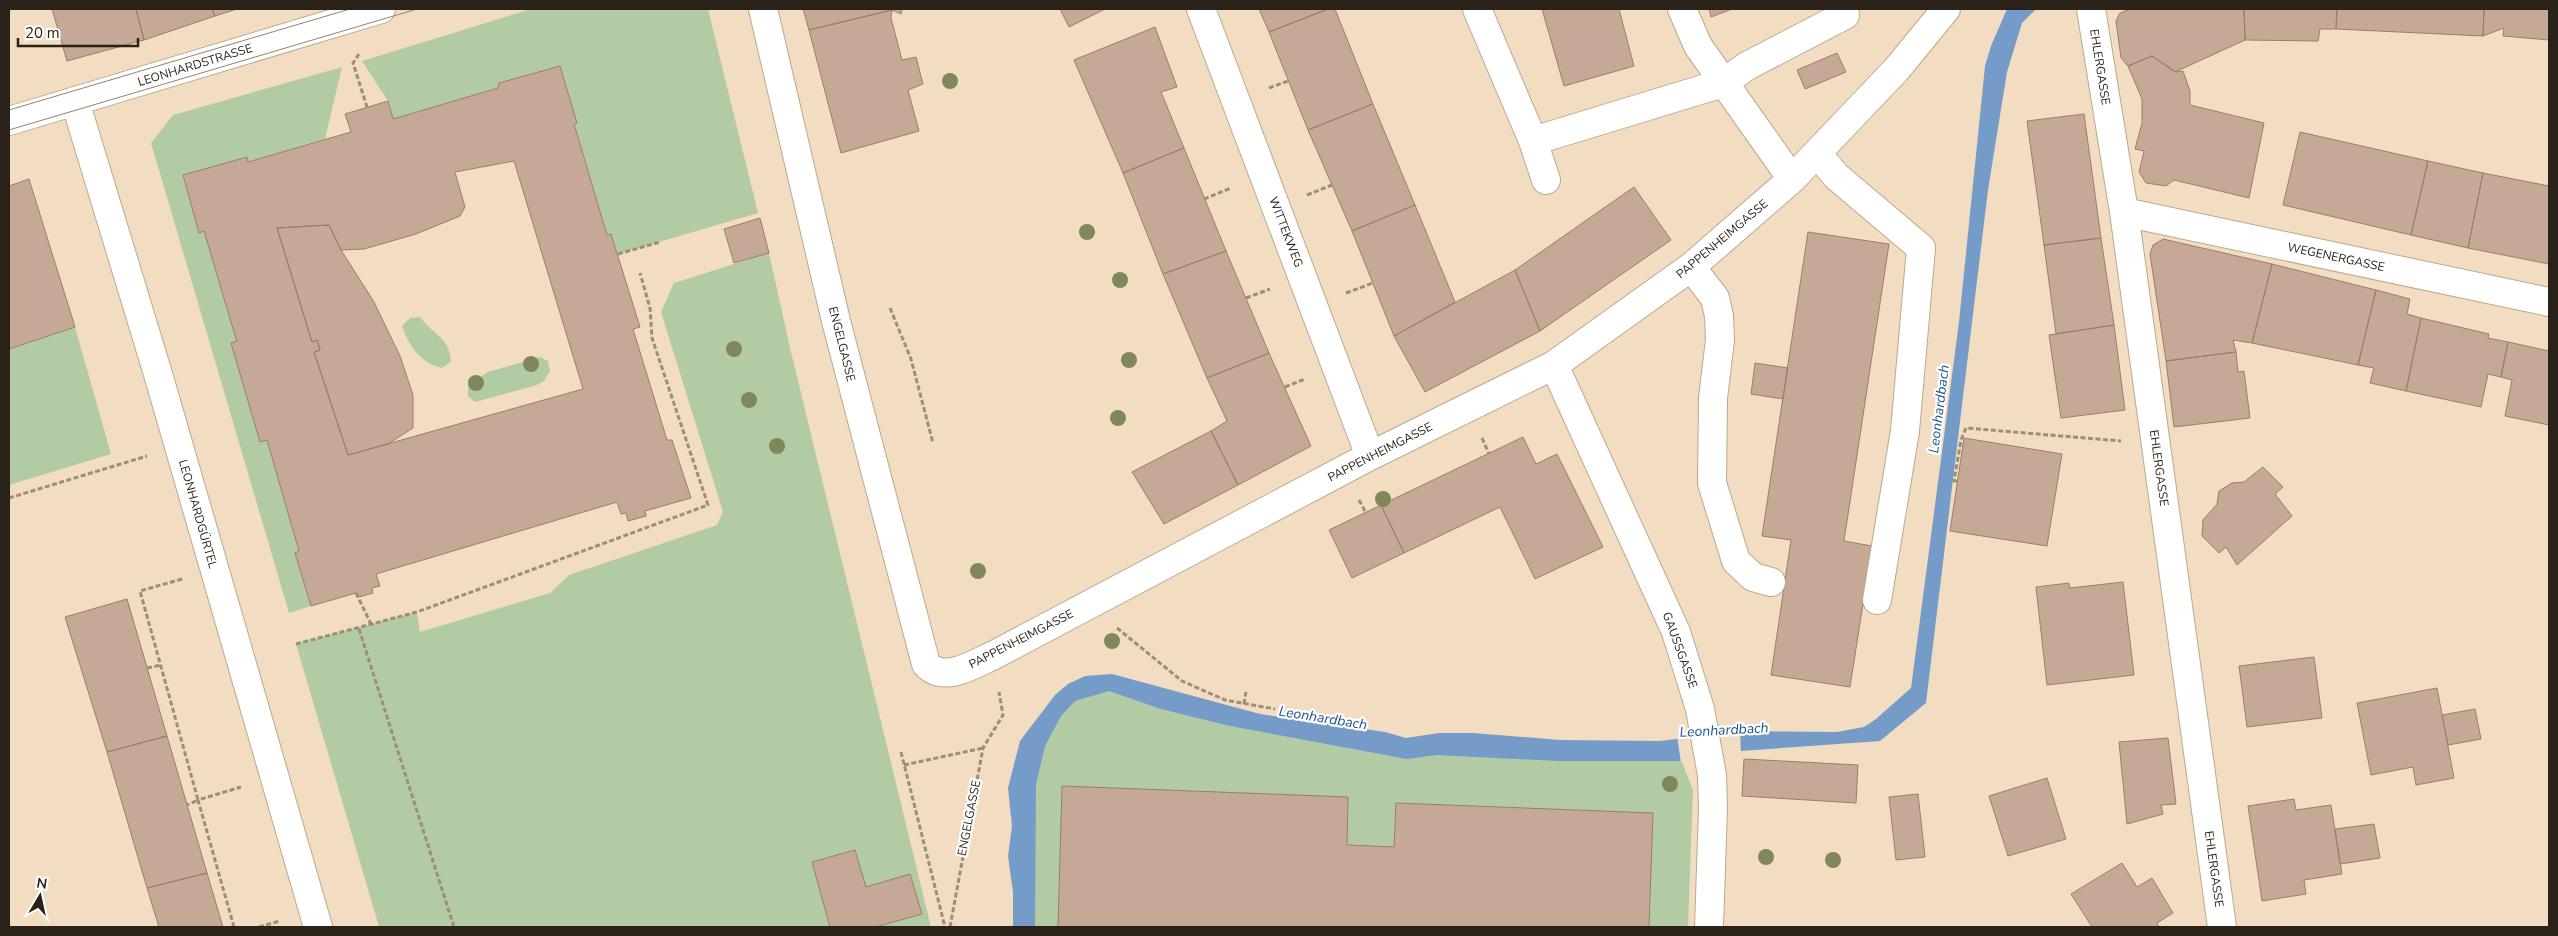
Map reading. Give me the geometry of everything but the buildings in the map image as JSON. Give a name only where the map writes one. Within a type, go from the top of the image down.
[{"type":"street","name":"LEONHARDSTRASSE","points":[[9,121],[381,9]]},
{"type":"street","name":"ENGELGASSE","points":[[763,9],[806,202],[860,416],[926,664],[937,672]]},
{"type":"street","name":"WITTEKWEG","points":[[1201,9],[1370,456]]},
{"type":"street","points":[[1478,9],[1533,141],[1546,180]]},
{"type":"street","points":[[1682,9],[1698,46],[1792,179]]},
{"type":"street","name":"PAPPENHEIMGASSE","points":[[937,672],[947,674],[955,672],[994,655],[1370,456],[1554,365],[1691,267],[1792,179],[1896,70],[1946,9]]},
{"type":"street","name":"EHLERGASSE","points":[[2091,9],[2124,212],[2222,927]]},
{"type":"street","points":[[1533,141],[1724,83],[1747,66],[1845,15]]},
{"type":"street","name":"LEONHARDGÜRTEL","points":[[75,101],[179,446],[318,927]]},
{"type":"street","points":[[1816,153],[1836,176],[1920,248],[1905,431],[1877,600]]},
{"type":"street","name":"WEGENERGASSE","points":[[2124,212],[2549,302]]},
{"type":"street","points":[[1691,267],[1715,298],[1719,316],[1720,340],[1713,398],[1712,483],[1736,561],[1753,577],[1771,582]]},
{"type":"street","name":"GAUSSGASSE","points":[[1554,365],[1676,632],[1700,709],[1712,775],[1713,808],[1709,927]]},
{"type":"path","points":[[361,50],[353,63],[367,107]]},
{"type":"path","points":[[1306,195],[1332,185]]},
{"type":"path","points":[[1204,199],[1234,187]]},
{"type":"path","points":[[618,254],[660,242]]},
{"type":"path","points":[[296,644],[359,630],[417,612],[708,505],[652,338],[650,308],[640,273]]},
{"type":"path","points":[[1336,297],[1373,283]]},
{"type":"path","points":[[1246,298],[1275,286]]},
{"type":"path","points":[[890,308],[912,359],[933,443]]},
{"type":"path","points":[[1284,387],[1310,377]]},
{"type":"path","points":[[1957,481],[1954,481],[1961,440],[1966,428],[2128,441]]},
{"type":"path","points":[[1482,438],[1489,454]]},
{"type":"path","points":[[9,498],[179,446]]},
{"type":"path","points":[[1358,497],[1366,513]]},
{"type":"path","points":[[214,571],[140,591],[234,927]]},
{"type":"path","points":[[356,593],[371,625]]},
{"type":"path","points":[[1114,626],[1182,681],[1225,700],[1275,709]]},
{"type":"path","points":[[359,630],[454,927]]},
{"type":"path","points":[[147,668],[161,665]]},
{"type":"path","points":[[1244,704],[1246,692]]},
{"type":"path","name":"ENGELGASSE","points":[[950,927],[983,748],[1003,715]]},
{"type":"path","points":[[904,765],[983,748]]},
{"type":"path","points":[[901,752],[945,927]]},
{"type":"path","points":[[187,804],[235,789]]},
{"type":"path","points":[[259,927],[276,922]]},
{"type":"green space","points":[[531,9],[708,9],[758,213],[618,254],[611,234],[607,235],[574,124],[577,123],[560,67],[499,83],[498,88],[393,119],[388,101],[362,61]]},
{"type":"green space","points":[[342,67],[325,139],[248,162],[246,157],[183,176],[199,233],[204,231],[237,341],[260,442],[267,440],[299,551],[295,553],[311,606],[289,613],[151,143],[173,115]]},
{"type":"green space","points":[[769,253],[790,348],[931,927],[379,927],[296,644],[417,612],[420,632],[550,593],[569,575],[717,525],[723,512],[661,312],[674,283]]},
{"type":"green space","points":[[420,317],[448,347],[451,362],[442,368],[428,363],[422,358],[412,347],[405,333],[402,326],[410,318]]},
{"type":"green space","points":[[75,327],[111,454],[9,485],[9,349]]},
{"type":"green space","points":[[540,357],[548,361],[550,371],[544,381],[537,385],[475,402],[468,396],[468,385],[488,372]]},
{"type":"green space","points":[[1111,685],[1399,744],[1676,747],[1693,790],[1688,927],[1026,927],[1037,743],[1064,700]]},
{"type":"water","name":"Leonhardbach","points":[[2007,9],[2036,9],[2022,23],[2007,72],[1988,190],[1926,703],[1880,741],[1741,751],[1681,761],[1558,761],[1436,755],[1407,759],[1230,726],[1161,709],[1109,691],[1075,701],[1061,716],[1045,746],[1036,784],[1035,927],[1013,927],[1013,892],[1008,856],[1012,826],[1008,788],[1020,741],[1055,695],[1068,684],[1085,676],[1112,674],[1260,714],[1385,732],[1406,738],[1439,733],[1473,733],[1560,740],[1660,741],[1740,731],[1837,732],[1864,727],[1876,719],[1911,688],[1959,322],[1985,66],[1991,46]]},
{"type":"pier","points":[[1740,729],[1741,754],[1681,763],[1677,736]]},
{"type":"tram line","points":[[9,110],[350,9]]},
{"type":"tram line","points":[[9,130],[417,9]]}]
